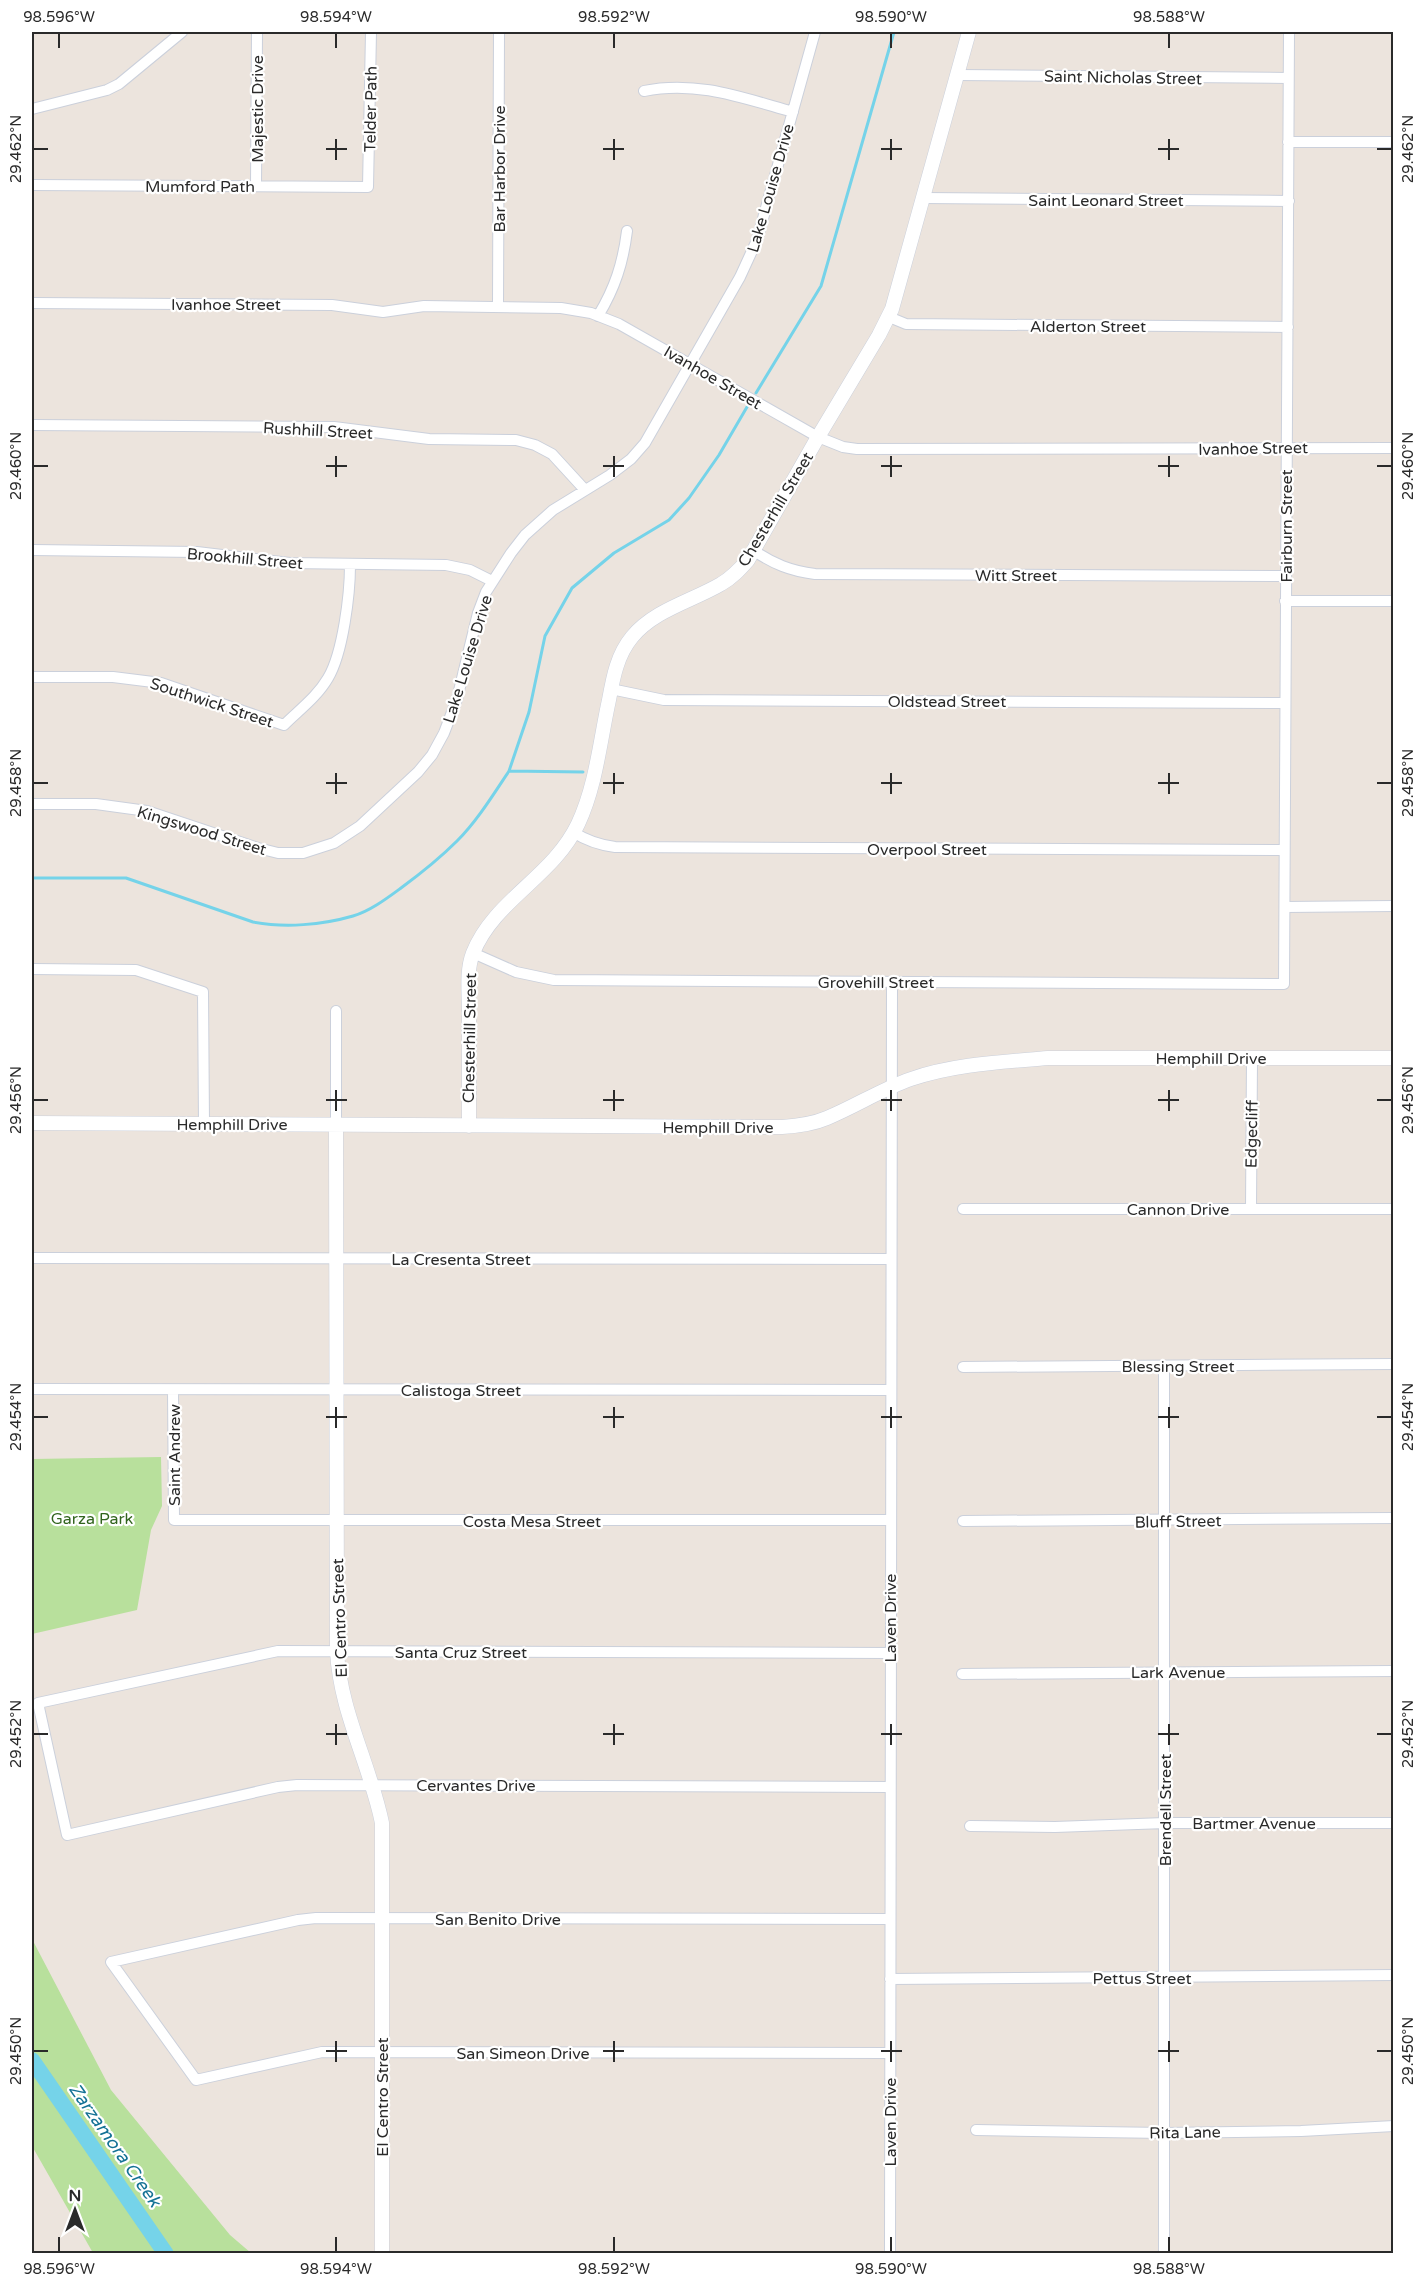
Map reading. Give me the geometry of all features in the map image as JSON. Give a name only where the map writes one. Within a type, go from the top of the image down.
[{"type":"street","points":[[32,109],[107,90],[119,84],[182,32]]},
{"type":"street","name":"Majestic Drive","points":[[256,186],[257,32]]},
{"type":"street","name":"Telder Path","points":[[368,187],[371,32]]},
{"type":"street","name":"Bar Harbor Drive","points":[[498,307],[499,32]]},
{"type":"street","name":"Lake Louise Drive","points":[[334,843],[368,818],[418,772],[432,755],[444,733],[457,699],[478,613],[492,581],[525,536],[553,510],[610,475],[645,442],[740,277],[757,240],[814,32]]},
{"type":"street","name":"Chesterhill Street","points":[[469,1126],[469,980],[473,953],[480,938],[495,917],[554,861],[573,832],[592,784],[611,689],[620,657],[632,636],[656,617],[723,584],[748,560],[889,317],[969,32]]},
{"type":"street","name":"Fairburn Street","points":[[1284,984],[1288,32]]},
{"type":"street","name":"Saint Nicholas Street","points":[[957,75],[1288,78]]},
{"type":"street","points":[[644,91],[669,87],[709,89],[792,112]]},
{"type":"street","points":[[1288,142],[1394,142]]},
{"type":"street","name":"Mumford Path","points":[[32,185],[368,187]]},
{"type":"street","name":"Saint Leonard Street","points":[[923,198],[1289,201]]},
{"type":"street","points":[[598,316],[611,294],[621,269],[627,231]]},
{"type":"street","name":"Ivanhoe Street","points":[[32,303],[332,305],[383,312],[424,306],[582,310],[619,324],[818,437],[834,444],[857,449],[1394,448]]},
{"type":"street","name":"Alderton Street","points":[[889,317],[906,324],[1288,327]]},
{"type":"street","name":"Rushhill Street","points":[[32,425],[334,427],[429,439],[516,440],[534,445],[552,454],[585,490]]},
{"type":"street","name":"Brookhill Street","points":[[32,550],[197,552],[268,562],[446,565],[470,570],[492,581]]},
{"type":"street","name":"Witt Street","points":[[753,550],[768,561],[784,568],[815,574],[1286,576]]},
{"type":"street","name":"Southwick Street","points":[[32,676],[113,677],[160,683],[284,725],[319,692],[333,669],[349,595],[350,565]]},
{"type":"street","points":[[1285,601],[1394,601]]},
{"type":"street","name":"Oldstead Street","points":[[611,689],[664,700],[1285,703]]},
{"type":"street","name":"Kingswood Street","points":[[32,804],[96,804],[147,811],[278,853],[303,853],[334,843]]},
{"type":"street","name":"Overpool Street","points":[[573,832],[583,839],[615,848],[1284,850]]},
{"type":"street","points":[[1285,907],[1394,906]]},
{"type":"street","name":"Grovehill Street","points":[[473,953],[516,972],[554,980],[1284,984]]},
{"type":"street","points":[[32,969],[127,969],[144,972],[203,992],[204,1124]]},
{"type":"street","name":"Laven Drive","points":[[890,2253],[890,1086],[892,982]]},
{"type":"street","name":"El Centro Street","points":[[336,1011],[337,1651],[338,1674],[346,1710],[382,1822],[384,1919],[382,2253]]},
{"type":"street","name":"Hemphill Drive","points":[[32,1123],[782,1127],[827,1118],[890,1086],[912,1078],[939,1072],[1048,1058],[1394,1058]]},
{"type":"street","name":"Edgecliff","points":[[1251,1209],[1252,1058]]},
{"type":"street","name":"Cannon Drive","points":[[963,1209],[1394,1209]]},
{"type":"street","name":"La Cresenta Street","points":[[32,1258],[891,1259]]},
{"type":"street","name":"Blessing Street","points":[[963,1367],[1394,1364]]},
{"type":"street","name":"Brendell Street","points":[[1164,1366],[1166,1824],[1164,2253]]},
{"type":"street","name":"Calistoga Street","points":[[32,1389],[891,1390]]},
{"type":"street","name":"Saint Andrew","points":[[173,1390],[174,1520]]},
{"type":"street","name":"Bluff Street","points":[[963,1521],[1394,1518]]},
{"type":"street","name":"Costa Mesa Street","points":[[174,1520],[890,1520]]},
{"type":"street","name":"Santa Cruz Street","points":[[67,1835],[38,1703],[271,1652],[890,1653]]},
{"type":"street","name":"Lark Avenue","points":[[962,1674],[1394,1671]]},
{"type":"street","name":"Cervantes Drive","points":[[67,1835],[297,1785],[890,1787]]},
{"type":"street","name":"Bartmer Avenue","points":[[970,1826],[1394,1823]]},
{"type":"street","name":"San Benito Drive","points":[[195,2080],[111,1962],[298,1920],[890,1919]]},
{"type":"street","name":"Pettus Street","points":[[890,1979],[1394,1975]]},
{"type":"street","name":"San Simeon Drive","points":[[195,2080],[322,2052],[890,2054]]},
{"type":"street","name":"Rita Lane","points":[[976,2130],[1164,2133],[1301,2131],[1394,2126]]},
{"type":"green space","name":"Garza Park","points":[[161,1457],[162,1506],[151,1530],[137,1610],[32,1634],[32,1459]]},
{"type":"green space","points":[[32,1939],[111,2090],[230,2235],[251,2253],[93,2253],[32,2146]]},
{"type":"waterway","points":[[756,393],[821,286],[894,32]]},
{"type":"waterway","points":[[509,771],[529,712],[545,636],[572,588],[614,553],[669,520],[689,498],[719,455],[747,407]]},
{"type":"waterway","points":[[32,878],[126,878],[253,922],[291,925],[329,922],[372,908],[430,866],[471,825],[509,771],[583,772]]},
{"type":"waterway","name":"Zarzamora Creek","points":[[32,2060],[166,2254]]}]
